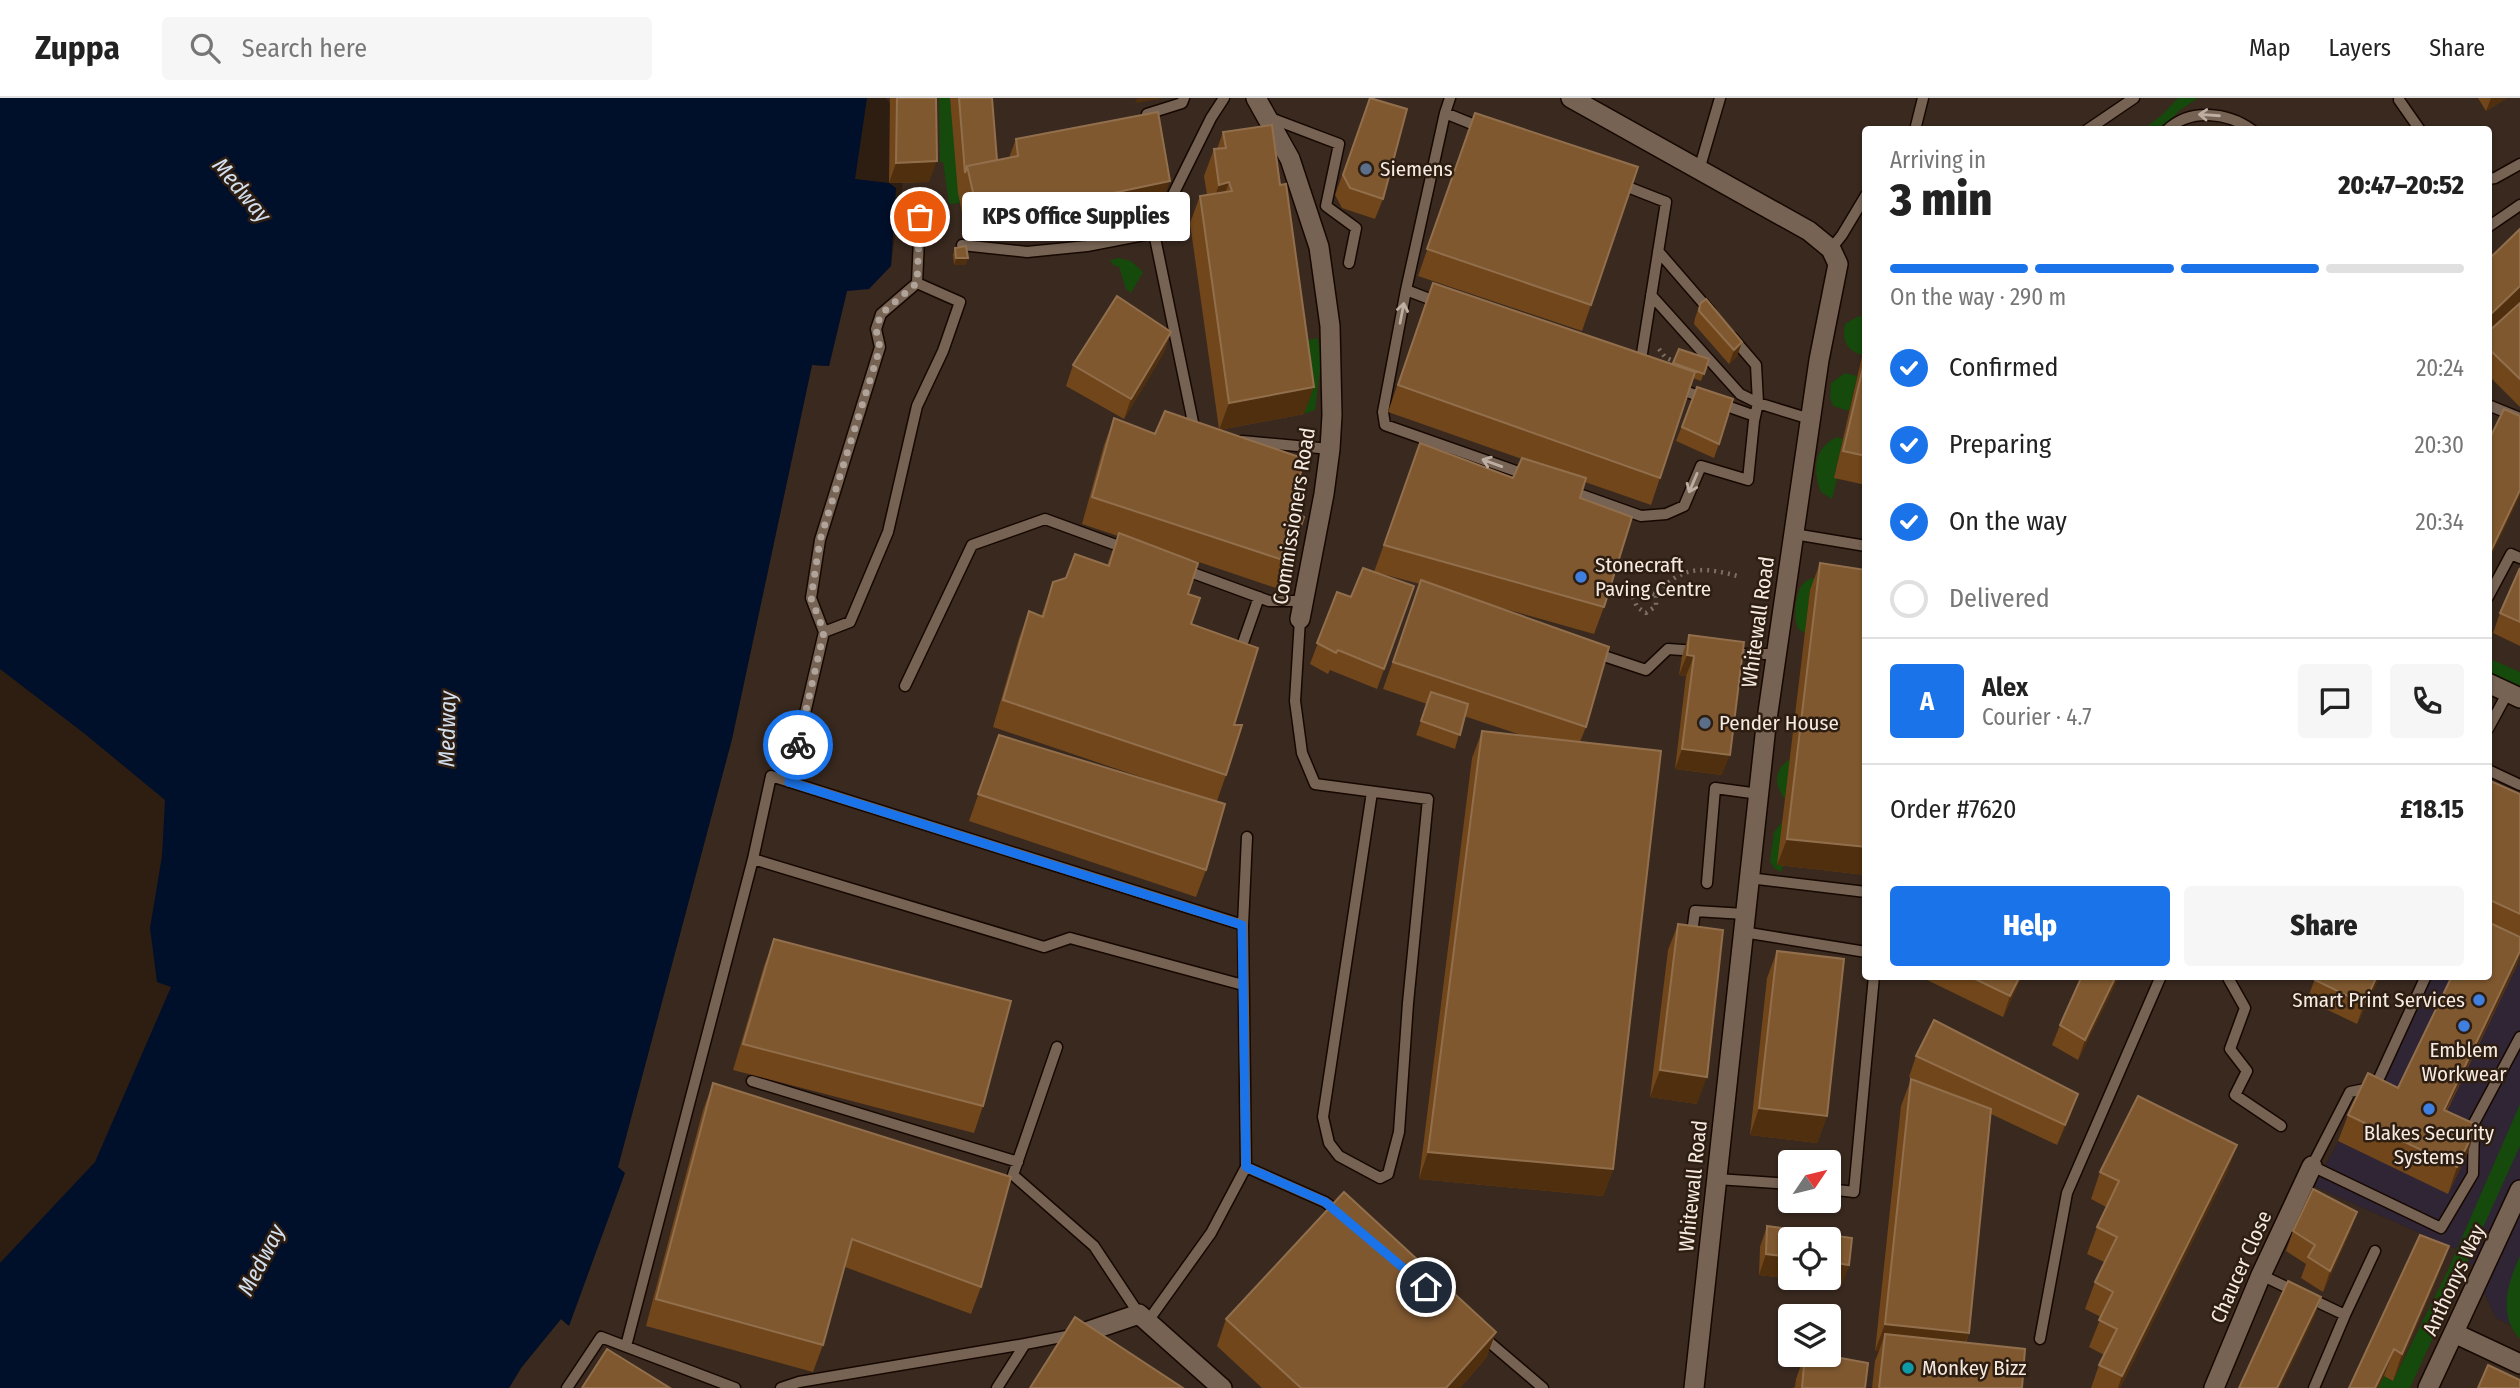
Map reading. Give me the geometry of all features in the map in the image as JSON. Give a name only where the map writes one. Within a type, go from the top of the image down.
[{"type":"street","name":"Commissioners Road","points":[[1256,98],[1290,159],[1319,247],[1330,326],[1330,449],[1301,610]]},
{"type":"street","points":[[1571,98],[1809,232],[1831,249]]},
{"type":"street","name":"Whitewall Road","points":[[1694,1388],[1776,654],[1819,360],[1838,264],[1831,249]]},
{"type":"street","points":[[2492,685],[2514,695]]},
{"type":"street","name":"Chaucer Close","points":[[2214,1388],[2261,1275],[2312,1166]]},
{"type":"street","name":"Anthonys Way","points":[[2428,1388],[2520,1190]]},
{"type":"street","points":[[1083,1333],[1143,1318],[1222,1388]]},
{"type":"street","points":[[2454,1334],[2520,1364]]},
{"type":"lane","points":[[1147,114],[1182,103],[1184,98]]},
{"type":"lane","points":[[1209,438],[1196,437],[1154,233],[1211,118],[1224,98]]},
{"type":"lane","points":[[1450,98],[1406,290],[1383,412],[1385,425],[1539,480]]},
{"type":"lane","points":[[1699,170],[1720,98]]},
{"type":"lane","points":[[1916,126],[1923,98]]},
{"type":"lane","points":[[2093,126],[2134,98]]},
{"type":"lane","points":[[2399,100],[2417,126]]},
{"type":"lane","points":[[1445,113],[1494,133]]},
{"type":"lane","points":[[2171,126],[2176,121],[2195,114],[2222,116],[2247,126]]},
{"type":"lane","points":[[1266,116],[1339,144],[1326,206],[1356,228],[1349,263]]},
{"type":"lane","points":[[2492,178],[2520,164]]},
{"type":"lane","points":[[1605,178],[1666,202],[1639,374]]},
{"type":"lane","points":[[1831,249],[1862,201]]},
{"type":"lane","points":[[2492,224],[2520,205]]},
{"type":"lane","points":[[789,782],[824,632],[811,598],[820,540],[880,348],[876,329],[881,314],[917,283],[920,217]]},
{"type":"lane","points":[[962,245],[1027,253],[1087,246],[1154,233]]},
{"type":"lane","points":[[1551,484],[1641,516],[1665,514],[1684,506],[1701,466],[1748,480],[1758,403],[1756,365],[1658,251]]},
{"type":"lane","points":[[824,632],[850,622],[888,532],[917,406],[943,351],[960,302],[917,283]]},
{"type":"lane","points":[[1406,290],[1458,309]]},
{"type":"lane","points":[[1651,295],[1740,394],[1758,403],[1810,419]]},
{"type":"lane","points":[[1626,370],[1652,379]]},
{"type":"lane","points":[[1665,384],[1755,416]]},
{"type":"lane","points":[[2492,407],[2520,418]]},
{"type":"lane","points":[[1236,440],[1330,449]]},
{"type":"lane","points":[[905,686],[972,545],[1045,519],[1133,551]]},
{"type":"lane","points":[[1794,534],[1862,545]]},
{"type":"lane","points":[[2492,590],[2511,554],[2520,558]]},
{"type":"lane","points":[[1171,565],[1301,610],[1295,701],[1302,753],[1315,784],[1428,799],[1408,1003],[1399,1132],[1388,1174],[1380,1178],[1339,1156],[1329,1143],[1323,1117],[1372,792]]},
{"type":"lane","points":[[1236,661],[1259,597]]},
{"type":"lane","points":[[1580,648],[1646,670],[1668,649],[1704,652]]},
{"type":"lane","points":[[1739,654],[1776,654]]},
{"type":"lane","points":[[2492,724],[2514,695]]},
{"type":"lane","points":[[2492,772],[2520,785]]},
{"type":"lane","points":[[626,1346],[753,859],[771,776],[1242,925]]},
{"type":"lane","points":[[1707,883],[1715,788],[1759,794]]},
{"type":"lane","points":[[1057,1047],[1013,1175],[1094,1246],[1143,1318],[1211,1233],[1246,1167],[1242,925],[1247,837]]},
{"type":"lane","points":[[753,859],[1044,947],[1070,938],[1243,985]]},
{"type":"lane","points":[[1749,878],[1862,892]]},
{"type":"lane","points":[[1691,943],[1695,912],[1862,951]]},
{"type":"lane","points":[[1841,1190],[1854,1192],[1874,980]]},
{"type":"lane","points":[[2040,1339],[2067,1193],[2159,980]]},
{"type":"lane","points":[[2229,980],[2245,1008],[2230,1049],[2247,1071],[2235,1095],[2281,1126]]},
{"type":"lane","points":[[2424,980],[2375,1087],[2350,1092],[2312,1166],[2441,1228],[2473,1174],[2474,1124],[2520,1037]]},
{"type":"lane","points":[[752,1081],[1018,1162]]},
{"type":"lane","points":[[1246,1167],[1325,1202],[1344,1217]]},
{"type":"lane","points":[[1717,1178],[1778,1183]]},
{"type":"lane","points":[[2314,1388],[2375,1251]]},
{"type":"lane","points":[[2261,1275],[2345,1315]]},
{"type":"lane","points":[[1469,1325],[1543,1388]]},
{"type":"lane","points":[[781,1388],[799,1382],[1083,1333]]},
{"type":"lane","points":[[567,1388],[601,1337],[735,1388]]},
{"type":"lane","points":[[997,1388],[1025,1344]]},
{"type":"path","points":[[1608,588],[1633,597],[1637,607],[1646,613],[1656,606],[1656,594],[1674,577],[1698,569],[1715,569],[1741,577]]},
{"type":"path","points":[[1633,597],[1644,590],[1656,594]]},
{"type":"shaded area","points":[[886,98],[2520,98],[2520,966],[2492,956],[2492,126],[1862,126],[1862,980],[2427,980],[2314,1186],[2465,1253],[2496,1318],[2520,1330],[2520,1388],[509,1388],[521,1368],[561,1319],[568,1325],[618,1167],[732,739],[812,365],[829,366],[847,291],[869,285],[891,265],[910,134]]},
{"type":"shaded area","points":[[2492,955],[2520,966],[2520,1330],[2496,1318],[2465,1253],[2314,1186],[2427,980],[2492,980]]},
{"type":"green space","points":[[939,98],[950,98],[960,203],[949,204],[943,162],[940,162]]},
{"type":"green space","points":[[2178,98],[2198,98],[2180,110],[2164,126],[2147,126]]},
{"type":"green space","points":[[1119,258],[1131,261],[1143,272],[1131,293],[1126,289],[1119,267],[1113,265],[1110,260]]},
{"type":"green space","points":[[1862,316],[1862,355],[1852,350],[1845,340],[1845,324]]},
{"type":"green space","points":[[1318,338],[1321,363],[1315,410],[1304,414],[1295,342]]},
{"type":"green space","points":[[1845,373],[1857,376],[1849,411],[1833,406],[1830,398],[1831,383]]},
{"type":"green space","points":[[1837,437],[1843,439],[1832,499],[1821,492],[1816,468],[1819,453],[1829,441]]},
{"type":"green space","points":[[1819,577],[1810,590],[1805,633],[1799,629],[1796,621],[1797,598],[1805,582]]},
{"type":"green space","points":[[2492,660],[2520,672],[2520,690],[2492,676]]},
{"type":"green space","points":[[1790,759],[1785,799],[1777,778],[1780,768]]},
{"type":"green space","points":[[1782,822],[1781,872],[1774,868],[1770,861],[1774,832]]},
{"type":"green space","points":[[2520,1104],[2520,1146],[2410,1388],[2378,1388],[2384,1376],[2393,1381],[2447,1272]]},
{"type":"green space","points":[[2520,1256],[2520,1339],[2509,1320],[2507,1298]]},
{"type":"water","name":"Medway","points":[[0,98],[867,98],[855,179],[889,183],[896,188],[891,266],[869,289],[847,291],[829,366],[812,365],[732,739],[618,1167],[625,1173],[569,1326],[561,1319],[521,1368],[509,1388],[0,1388],[0,1263],[95,1162],[171,987],[157,982],[150,928],[162,856],[165,800],[0,669]]},
{"type":"building","points":[[897,98],[936,98],[937,161],[896,163]]},
{"type":"building","points":[[959,98],[992,98],[997,160],[967,166],[965,173]]},
{"type":"building","points":[[1370,98],[1407,109],[1383,199],[1350,188],[1343,175]]},
{"type":"building","points":[[1158,112],[1170,181],[1032,210],[1028,200],[977,210],[967,166],[1018,156],[1016,139]]},
{"type":"building","points":[[1475,113],[1638,167],[1591,305],[1427,249]]},
{"type":"building","points":[[1272,125],[1280,185],[1286,184],[1314,387],[1229,403],[1200,196],[1232,191],[1229,182],[1219,185],[1214,149],[1226,148],[1223,132]]},
{"type":"building","points":[[2520,229],[2520,286],[2492,313],[2492,256]]},
{"type":"building","points":[[966,246],[968,258],[956,258],[955,248]]},
{"type":"building","points":[[1433,283],[1695,372],[1660,478],[1398,385]]},
{"type":"building","points":[[1117,296],[1171,332],[1131,399],[1073,365]]},
{"type":"building","points":[[1706,299],[1742,342],[1734,350],[1699,311],[1700,304]]},
{"type":"building","points":[[2520,303],[2520,379],[2492,352],[2492,328]]},
{"type":"building","points":[[1679,349],[1709,359],[1704,374],[1673,363]]},
{"type":"building","points":[[1862,372],[1862,455],[1843,451]]},
{"type":"building","points":[[1697,387],[1733,399],[1719,444],[1682,427]]},
{"type":"building","points":[[2504,409],[2520,416],[2520,490],[2492,549],[2492,434]]},
{"type":"building","points":[[1165,411],[1305,459],[1289,511],[1304,517],[1289,562],[1092,497],[1114,418],[1155,434]]},
{"type":"building","points":[[1420,443],[1513,478],[1522,458],[1586,478],[1580,498],[1632,517],[1604,607],[1384,545]]},
{"type":"building","points":[[1119,533],[1198,563],[1188,594],[1200,598],[1191,624],[1258,648],[1234,725],[1242,725],[1226,775],[1003,700],[1029,611],[1043,617],[1053,582],[1066,578],[1075,554],[1109,566]]},
{"type":"building","points":[[1820,563],[1862,569],[1862,847],[1787,839]]},
{"type":"building","points":[[1363,568],[1414,586],[1384,669],[1338,650],[1336,653],[1317,643],[1337,592],[1351,597]]},
{"type":"building","points":[[2520,568],[2520,622],[2500,613]]},
{"type":"building","points":[[1421,580],[1609,647],[1586,727],[1393,662]]},
{"type":"building","name":"Pender House","points":[[1689,635],[1744,642],[1730,755],[1682,749],[1694,656],[1687,655]]},
{"type":"building","points":[[1431,692],[1468,704],[1460,735],[1421,721]]},
{"type":"building","points":[[1482,731],[1661,751],[1613,1169],[1428,1152]]},
{"type":"building","points":[[999,735],[1225,804],[1206,870],[978,794]]},
{"type":"building","points":[[2492,782],[2520,794],[2520,914],[2492,901]]},
{"type":"building","points":[[1678,924],[1723,930],[1707,1077],[1660,1070]]},
{"type":"building","points":[[2492,924],[2520,937],[2520,951],[2444,1110],[2477,1125],[2457,1167],[2348,1115],[2368,1073],[2398,1088],[2450,980],[2492,980]]},
{"type":"building","points":[[774,939],[1011,1001],[983,1106],[743,1044]]},
{"type":"building","points":[[1777,951],[1844,959],[1827,1116],[1759,1108]]},
{"type":"building","points":[[1977,980],[2018,980],[2010,996]]},
{"type":"building","points":[[2080,980],[2114,980],[2085,1040],[2060,1025]]},
{"type":"building","points":[[2315,980],[2375,980],[2364,1004]]},
{"type":"building","points":[[1934,1020],[2078,1094],[2065,1125],[1916,1056]]},
{"type":"building","points":[[1911,1079],[1991,1109],[1969,1333],[1885,1324]]},
{"type":"building","points":[[713,1083],[1011,1177],[981,1287],[852,1239],[823,1345],[656,1299]]},
{"type":"building","points":[[2138,1096],[2237,1145],[2122,1376],[2099,1365],[2117,1329],[2099,1320],[2113,1292],[2095,1282],[2117,1237],[2097,1227],[2119,1181],[2100,1172]]},
{"type":"building","points":[[2313,1189],[2357,1212],[2330,1271],[2308,1257],[2315,1245],[2293,1231]]},
{"type":"building","points":[[1344,1192],[1496,1332],[1446,1388],[1301,1388],[1226,1319]]},
{"type":"building","points":[[1767,1226],[1778,1228],[1778,1256],[1766,1254]]},
{"type":"building","points":[[2420,1235],[2449,1246],[2402,1354],[2394,1349],[2375,1388],[2349,1388]]},
{"type":"building","points":[[1841,1236],[1852,1238],[1849,1265],[1841,1264]]},
{"type":"building","points":[[2288,1281],[2321,1297],[2277,1388],[2239,1388]]},
{"type":"building","points":[[1075,1317],[1183,1388],[1030,1388]]},
{"type":"building","points":[[1885,1334],[2025,1349],[2022,1388],[1879,1388]]},
{"type":"building","points":[[607,1349],[670,1388],[582,1388]]},
{"type":"building","points":[[1841,1358],[1868,1363],[1865,1388],[1802,1388],[1804,1367],[1841,1367]]},
{"type":"building","points":[[2488,1365],[2520,1380],[2520,1388],[2478,1388]]},
{"type":"way so far","points":[[798,745],[824,632],[811,598],[820,540],[880,348],[876,329],[881,314],[917,283],[920,217]]},
{"type":"place","name":"Siemens","points":[[1366,169]]},
{"type":"place","name":"KPS Office Supplies","points":[[920,217]]},
{"type":"place","name":"Stonecraft Paving Centre","points":[[1581,577]]},
{"type":"place","name":"Pender House","points":[[1705,723]]},
{"type":"place","name":"Smart Print Services","points":[[2479,1000]]},
{"type":"place","name":"Emblem Workwear","points":[[2464,1026]]},
{"type":"place","name":"Blakes Security Systems","points":[[2429,1109]]},
{"type":"place","name":"Monkey Bizz","points":[[1908,1368]]},
{"type":"route","points":[[798,745],[789,782],[1170,900],[1242,925],[1246,1167],[1325,1202],[1426,1287]]}]
